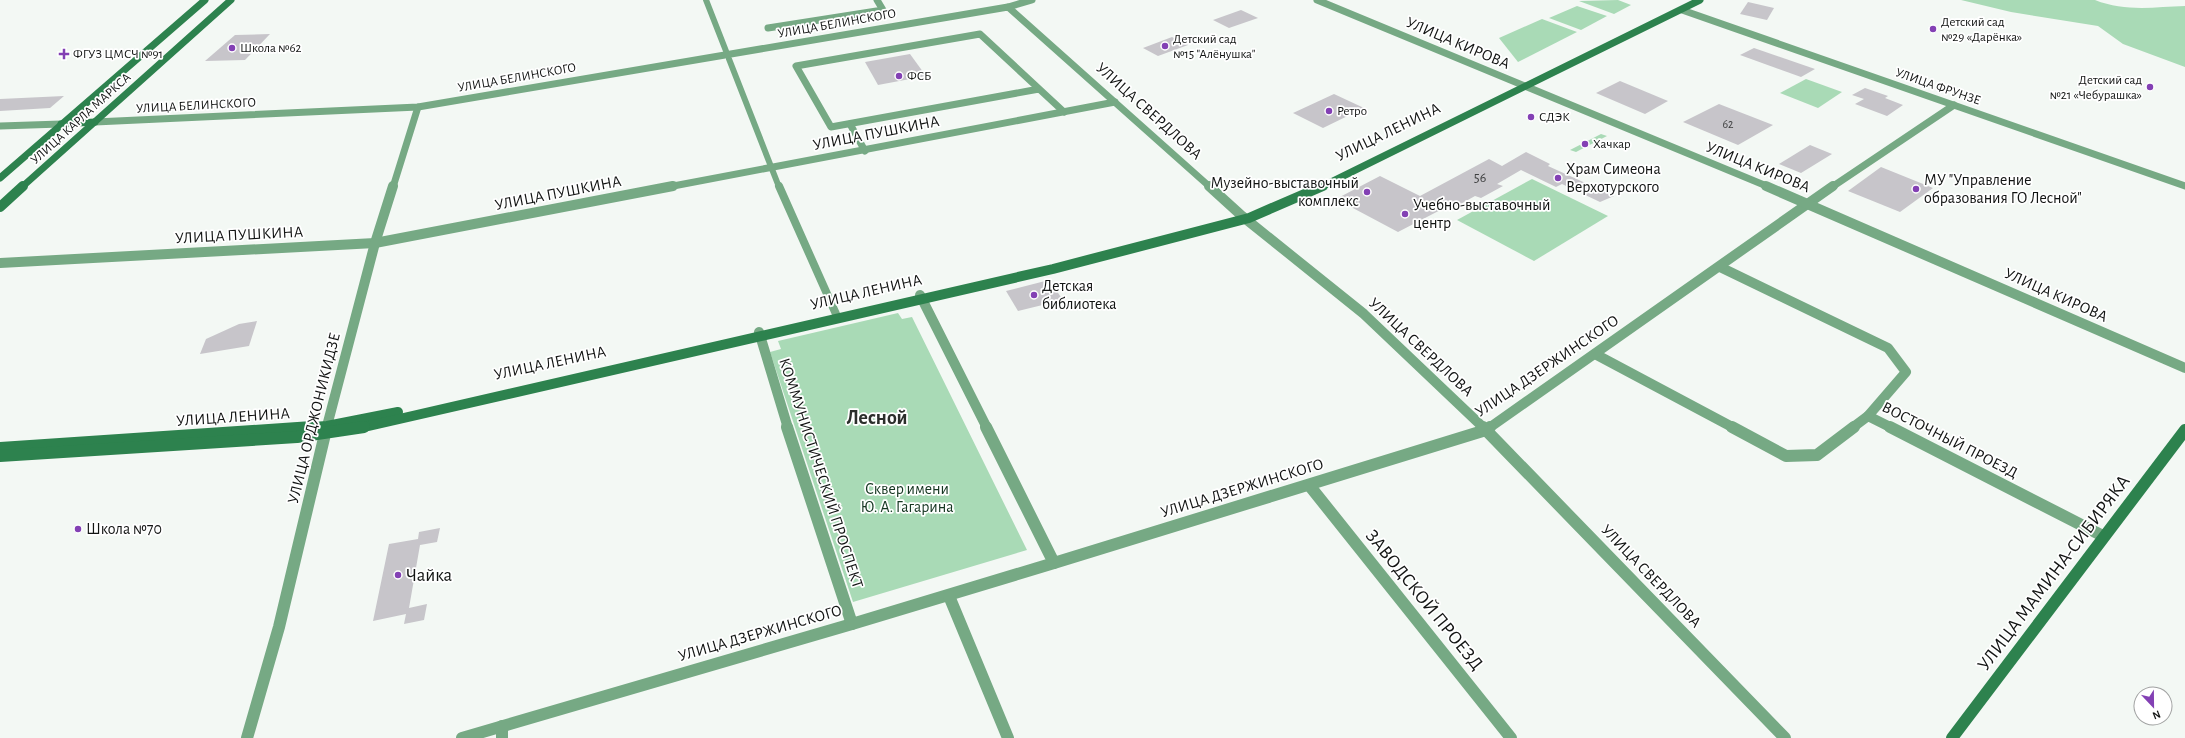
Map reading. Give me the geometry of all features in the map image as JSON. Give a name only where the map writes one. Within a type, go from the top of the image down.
[{"type":"main road","name":"УЛИЦА КАРЛА МАРКСА","points":[[0,178],[205,0]]},
{"type":"main road","name":"УЛИЦА КАРЛА МАРКСА","points":[[0,208],[231,0]]},
{"type":"main road","points":[[1680,9],[1692,0]]},
{"type":"main road","points":[[1522,86],[1700,0]]},
{"type":"main road","name":"УЛИЦА ЛЕНИНА","points":[[0,448],[326,430],[596,371],[760,334],[836,314],[921,297],[1052,267],[1244,218],[1317,189],[1522,86]]},
{"type":"main road","name":"УЛИЦА БЕЛИНСКОГО","points":[[62,124],[95,122]]},
{"type":"main road","points":[[760,334],[921,297]]},
{"type":"main road","points":[[0,456],[98,450],[326,430]]},
{"type":"main road","name":"УЛИЦА МАМИНА-СИБИРЯКА","points":[[1952,738],[2103,536],[2185,430]]},
{"type":"main road","points":[[98,450],[106,441]]},
{"type":"street","points":[[706,0],[726,51]]},
{"type":"street","points":[[768,28],[883,10],[876,0]]},
{"type":"street","name":"УЛИЦА БЕЛИНСКОГО","points":[[95,122],[418,107],[1008,7],[1032,0]]},
{"type":"street","name":"УЛИЦА КИРОВА","points":[[1317,0],[1809,204],[2185,368]]},
{"type":"street","name":"УЛИЦА СВЕРДЛОВА","points":[[1008,7],[1244,218],[1364,314],[1486,430],[1785,738]]},
{"type":"street","name":"УЛИЦА ФРУНЗЕ","points":[[1680,9],[2185,186]]},
{"type":"street","points":[[1039,89],[831,127],[796,66],[980,34],[1064,112]]},
{"type":"street","points":[[729,59],[771,169],[836,314]]},
{"type":"street","name":"УЛИЦА ПУШКИНА","points":[[0,263],[375,242],[771,169],[1115,102]]},
{"type":"street","name":"УЛИЦА ДЗЕРЖИНСКОГО","points":[[462,738],[502,732],[1486,430],[1875,158],[1954,105]]},
{"type":"street","name":"УЛИЦА ОРДЖОНИКИДЗЕ","points":[[247,738],[279,627],[326,430],[375,242],[418,107]]},
{"type":"street","name":"УЛИЦА БЕЛИНСКОГО","points":[[0,126],[62,124]]},
{"type":"street","points":[[850,124],[865,151]]},
{"type":"street","points":[[1720,267],[1888,348],[1906,372],[1868,416]]},
{"type":"street","points":[[921,297],[1054,563]]},
{"type":"street","name":"КОММУНИСТИЧЕСКИЙ ПРОСПЕКТ","points":[[760,334],[800,469],[852,624]]},
{"type":"street","name":"ВОСТОЧНЫЙ ПРОЕЗД","points":[[1595,354],[1786,456],[1817,455],[1868,416],[2103,536]]},
{"type":"street","name":"ЗАВОДСКОЙ ПРОЕЗД","points":[[1309,485],[1510,738]]},
{"type":"street","points":[[949,596],[1008,738]]},
{"type":"green space","points":[[1618,0],[1631,5],[1614,14],[1579,1]]},
{"type":"green space","points":[[1961,0],[2095,0],[2117,6],[2140,8],[2185,6],[2185,67],[2123,44],[2098,26],[2011,12]]},
{"type":"green space","points":[[1577,6],[1607,16],[1581,30],[1549,18]]},
{"type":"green space","points":[[1542,19],[1577,32],[1518,62],[1499,38]]},
{"type":"green space","points":[[1806,79],[1842,92],[1818,108],[1780,93]]},
{"type":"green space","points":[[1601,134],[1607,136],[1576,152],[1570,150]]},
{"type":"green space","points":[[1532,179],[1608,216],[1534,261],[1457,220]]},
{"type":"green space","name":"Сквер имени Ю. А. Гагарина","points":[[898,313],[902,319],[912,317],[1027,550],[853,602],[770,352],[781,349],[778,341]]},
{"type":"building","points":[[1748,2],[1774,8],[1767,20],[1740,14]]},
{"type":"building","name":"Детский сад №15 \"Алёнушка\"","points":[[1241,10],[1258,18],[1229,28],[1213,20]]},
{"type":"building","name":"Школа №62","points":[[270,34],[245,60],[205,61],[235,35]]},
{"type":"building","name":"Детский сад №15 \"Алёнушка\"","points":[[1172,37],[1188,45],[1158,56],[1143,48]]},
{"type":"building","points":[[1754,48],[1815,69],[1801,77],[1740,55]]},
{"type":"building","points":[[910,54],[926,76],[878,85],[865,62]]},
{"type":"building","points":[[1620,81],[1668,101],[1645,114],[1596,93]]},
{"type":"building","points":[[1865,88],[1888,96],[1885,98],[1903,105],[1887,116],[1855,104],[1864,99],[1852,95]]},
{"type":"building","name":"Ретро","points":[[1334,94],[1364,108],[1323,128],[1293,113]]},
{"type":"building","points":[[64,96],[50,108],[0,111],[0,99]]},
{"type":"building","points":[[1719,104],[1773,125],[1738,145],[1683,122]]},
{"type":"building","points":[[1810,145],[1832,154],[1801,173],[1779,164]]},
{"type":"building","points":[[1526,152],[1550,164],[1548,166],[1614,196],[1600,202],[1562,184],[1556,187],[1521,170],[1497,184],[1503,186],[1481,198],[1475,196],[1457,206],[1452,204],[1398,232],[1336,199],[1380,176],[1420,196],[1489,159],[1502,166]]},
{"type":"building","name":"МУ \"Управление образования ГО Лесной\"","points":[[1881,167],[1933,188],[1900,212],[1848,191]]},
{"type":"building","name":"Детская библиотека","points":[[1049,280],[1063,300],[1018,311],[1006,291]]},
{"type":"building","points":[[257,321],[249,346],[200,354],[206,339],[239,324]]},
{"type":"building","name":"Чайка","points":[[440,528],[437,542],[420,545],[409,608],[427,604],[424,620],[404,624],[406,614],[373,621],[389,544],[418,539],[419,532]]},
{"type":"place","name":"Детский сад №29 «Дарёнка»","points":[[1933,29]]},
{"type":"place","name":"Детский сад №15 \"Алёнушка\"","points":[[1165,46]]},
{"type":"place","name":"Школа №62","points":[[232,48]]},
{"type":"place","name":"ФГУЗ ЦМСЧ №91","points":[[64,54]]},
{"type":"place","name":"ФСБ","points":[[899,76]]},
{"type":"place","name":"Детский сад №21 «Чебурашка»","points":[[2150,87]]},
{"type":"place","name":"Ретро","points":[[1329,111]]},
{"type":"place","name":"СДЭК","points":[[1531,117]]},
{"type":"place","name":"Хачкар","points":[[1585,144]]},
{"type":"place","name":"Храм Симеона Верхотурского","points":[[1558,178]]},
{"type":"place","name":"МУ \"Управление образования ГО Лесной\"","points":[[1916,189]]},
{"type":"place","name":"Музейно-выставочный комплекс","points":[[1367,192]]},
{"type":"place","name":"Учебно-выставочный центр","points":[[1405,214]]},
{"type":"place","name":"Детская библиотека","points":[[1034,295]]},
{"type":"place","name":"Школа №70","points":[[78,529]]},
{"type":"place","name":"Чайка","points":[[398,575]]},
{"type":"district","name":"Лесной","points":[[877,418]]}]
